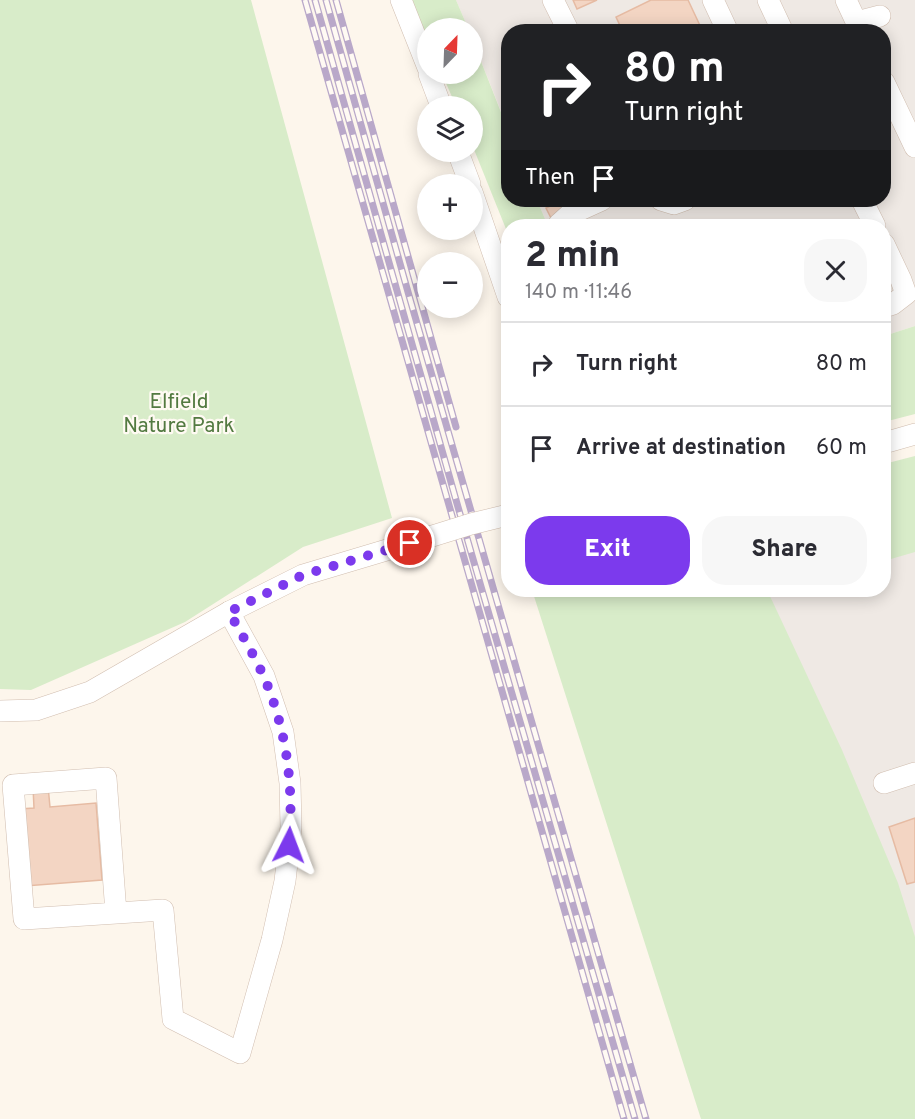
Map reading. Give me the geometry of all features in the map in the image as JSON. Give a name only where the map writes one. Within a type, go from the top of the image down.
[{"type":"street","points":[[401,0],[417,40]]},
{"type":"street","points":[[553,0],[565,24]]},
{"type":"street","points":[[713,0],[724,24]]},
{"type":"street","points":[[768,0],[779,24]]},
{"type":"street","points":[[846,0],[858,24]]},
{"type":"street","points":[[865,24],[880,16]]},
{"type":"street","points":[[891,102],[915,147]]},
{"type":"street","points":[[565,219],[587,207]]},
{"type":"street","points":[[483,224],[501,277]]},
{"type":"street","points":[[891,259],[906,294],[891,305]]},
{"type":"street","points":[[891,441],[915,434]]},
{"type":"street","points":[[0,711],[36,710],[90,692],[229,612],[303,575],[501,517]]},
{"type":"street","points":[[117,913],[106,778],[13,785],[24,920],[163,910],[173,1019],[240,1053],[272,940],[285,881],[291,826],[290,783],[283,732],[264,676],[229,612]]},
{"type":"street","points":[[884,783],[915,773]]},
{"type":"shaded area","points":[[456,0],[915,0],[915,326],[891,334],[891,219],[545,219],[540,207],[891,207],[891,24],[501,24],[501,111],[483,66],[483,18],[464,18]]},
{"type":"shaded area","points":[[915,492],[915,955],[770,597],[891,597],[891,509]]},
{"type":"green space","name":"Elfield Nature Park","points":[[0,0],[251,0],[392,518],[303,547],[185,622],[31,690],[0,689]]},
{"type":"green space","points":[[411,0],[456,0],[464,18],[418,18]]},
{"type":"green space","points":[[483,66],[501,112],[501,207],[540,207],[545,219],[502,219],[479,162],[483,162],[483,96],[452,96],[446,84],[483,84]]},
{"type":"green space","points":[[915,326],[915,414],[891,420],[891,334]]},
{"type":"green space","points":[[915,456],[915,552],[891,559],[891,462]]},
{"type":"green space","points":[[534,597],[770,597],[842,750],[898,883],[915,937],[915,1119],[701,1119]]},
{"type":"building","points":[[573,0],[597,0],[577,9]]},
{"type":"building","points":[[651,0],[688,0],[699,24],[619,24],[616,17]]},
{"type":"building","points":[[548,207],[574,207],[551,218],[546,208]]},
{"type":"building","points":[[48,786],[50,807],[96,803],[102,880],[25,886],[19,809],[34,808],[33,787]]},
{"type":"building","points":[[915,818],[915,882],[907,884],[889,827]]},
{"type":"railway","points":[[305,0],[624,1119]]},
{"type":"railway","points":[[315,0],[458,507],[635,1119]]},
{"type":"railway","points":[[326,0],[646,1119]]},
{"type":"railway","points":[[336,0],[456,427]]},
{"type":"route","points":[[289,845],[290,783],[283,732],[264,676],[229,612],[303,575],[410,543]]}]
